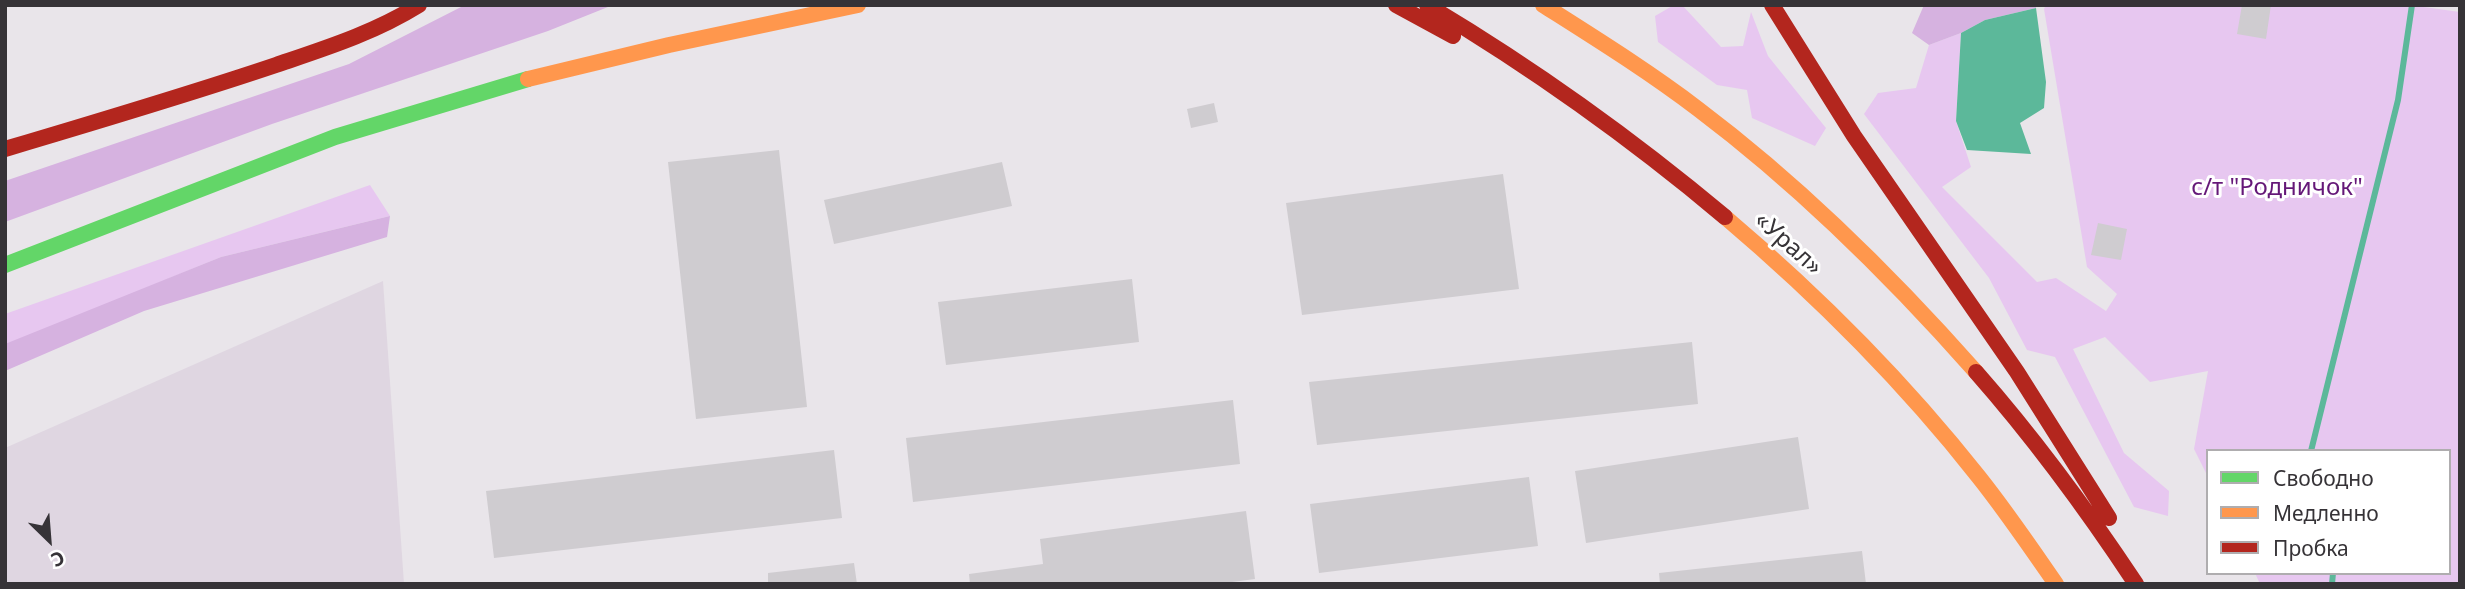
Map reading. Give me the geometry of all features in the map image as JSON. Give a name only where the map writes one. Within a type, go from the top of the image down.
[{"type":"main road","points":[[5,149],[230,81],[338,44],[380,27],[419,5]]},
{"type":"main road","points":[[5,265],[335,137],[534,77],[858,5]]},
{"type":"main road","points":[[1396,5],[1465,43],[1522,64]]},
{"type":"main road","name":"«Урал»","points":[[1427,5],[1522,64],[1578,104],[1707,202],[1787,272],[1855,337],[1930,418],[1971,466],[2056,584]]},
{"type":"main road","name":"«Урал»","points":[[1543,5],[1625,57],[1721,126],[1834,224],[1925,316],[2042,450],[2096,521],[2136,584]]},
{"type":"main road","points":[[1772,5],[1854,136],[1970,302],[2073,457],[2126,548],[2143,584]]},
{"type":"shaded area","points":[[465,5],[613,5],[548,31],[272,124],[5,222],[5,181],[349,64]]},
{"type":"shaded area","points":[[1924,5],[2036,5],[2036,8],[1985,20],[1929,45],[1912,33]]},
{"type":"shaded area","points":[[2036,8],[2046,82],[2044,108],[2020,123],[2031,154],[1967,150],[1956,121],[1961,33],[1985,20]]},
{"type":"shaded area","points":[[390,216],[387,237],[144,311],[5,371],[5,344],[221,257]]},
{"type":"shaded area","points":[[383,281],[404,584],[5,584],[5,448]]},
{"type":"green space","points":[[1674,5],[1682,5],[1721,47],[1743,46],[1751,12],[1768,56],[1826,128],[1815,146],[1752,118],[1747,90],[1717,85],[1658,42],[1655,16]]},
{"type":"green space","name":"с/т \"Родничок\"","points":[[2046,5],[2409,5],[2460,12],[2460,584],[2260,584],[2256,575],[2451,575],[2451,449],[2206,449],[2206,473],[2194,449],[2208,371],[2150,382],[2105,337],[2073,349],[2124,453],[2169,491],[2168,516],[2134,507],[2055,357],[2027,350],[1989,278],[1864,114],[1878,93],[1916,88],[1929,45],[1961,33],[1956,121],[1971,167],[1942,187],[2037,282],[2056,278],[2106,311],[2117,294],[2087,267],[2044,9]]},
{"type":"green space","points":[[370,185],[390,216],[221,257],[5,346],[5,314]]},
{"type":"building","points":[[2242,5],[2271,5],[2266,39],[2237,34]]},
{"type":"building","points":[[1214,103],[1218,122],[1191,128],[1187,109]]},
{"type":"building","points":[[779,150],[807,407],[696,419],[668,162]]},
{"type":"building","points":[[1002,162],[1012,206],[834,244],[824,200]]},
{"type":"building","points":[[1503,174],[1519,289],[1302,315],[1286,203]]},
{"type":"building","points":[[2098,223],[2127,229],[2121,260],[2091,255]]},
{"type":"building","points":[[1132,279],[1139,342],[946,365],[938,302]]},
{"type":"building","points":[[1692,342],[1698,404],[1317,445],[1309,382]]},
{"type":"building","points":[[1233,400],[1240,464],[913,502],[906,438]]},
{"type":"building","points":[[1798,437],[1809,509],[1586,543],[1575,471]]},
{"type":"building","points":[[834,450],[842,518],[494,558],[486,491]]},
{"type":"building","points":[[1529,477],[1538,546],[1319,573],[1310,504]]},
{"type":"building","points":[[1246,511],[1255,579],[1217,584],[970,584],[969,574],[1043,564],[1040,539]]},
{"type":"building","points":[[1862,551],[1866,584],[1660,584],[1659,573]]},
{"type":"building","points":[[854,563],[857,584],[768,584],[768,573]]},
{"type":"waterway","points":[[2311,449],[2398,100],[2412,5]]},
{"type":"waterway","points":[[2332,584],[2333,575]]},
{"type":"traffic: fast","points":[[5,265],[335,137],[528,79]]},
{"type":"traffic: slow","points":[[528,79],[669,45],[858,5]]},
{"type":"traffic: slow","points":[[1543,5],[1679,95],[1772,169],[1878,267],[1976,372]]},
{"type":"traffic: slow","points":[[1725,217],[1826,308],[1920,406],[1988,489],[2056,584]]},
{"type":"traffic: jam","points":[[5,149],[175,98],[313,52],[367,32],[419,5]]},
{"type":"traffic: jam","points":[[1396,5],[1453,36]]},
{"type":"traffic: jam","points":[[1427,5],[1580,105],[1725,217]]},
{"type":"traffic: jam","points":[[1772,5],[1854,136],[2017,372],[2109,518]]},
{"type":"traffic: jam","points":[[1976,372],[2060,475],[2136,584]]}]
